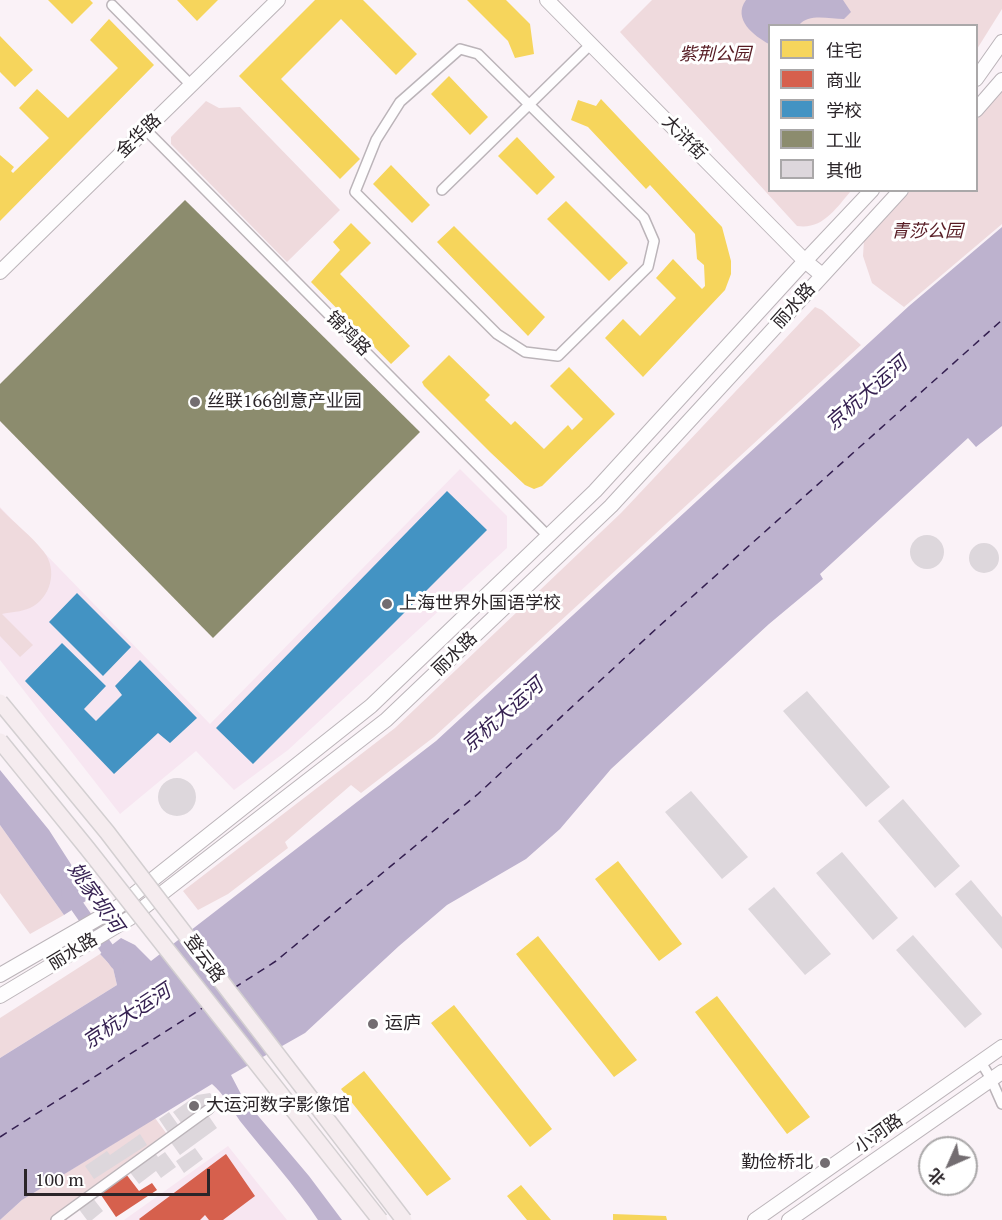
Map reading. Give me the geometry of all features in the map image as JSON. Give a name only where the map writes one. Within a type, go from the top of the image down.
[{"type":"main road","name":"金华路","points":[[0,272],[278,0]]},
{"type":"main road","name":"大浒街","points":[[548,0],[805,261],[822,275]]},
{"type":"main road","points":[[978,76],[1002,42]]},
{"type":"main road","points":[[978,108],[1002,80]]},
{"type":"main road","name":"丽水路","points":[[0,975],[118,907],[371,706],[596,491],[870,192]]},
{"type":"main road","name":"丽水路","points":[[0,996],[130,918],[386,720],[611,506],[899,192]]},
{"type":"main road","name":"登云路","points":[[0,702],[107,832],[404,1220]]},
{"type":"main road","name":"登云路","points":[[0,741],[380,1220]]},
{"type":"main road","name":"小河路","points":[[755,1220],[1002,1047]]},
{"type":"main road","name":"小河路","points":[[789,1220],[997,1076]]},
{"type":"street","points":[[112,5],[191,85]]},
{"type":"street","points":[[441,190],[591,44]]},
{"type":"street","points":[[459,49],[478,54],[529,105],[644,218],[654,241],[648,267],[558,356],[525,352],[497,334],[355,192],[376,140],[400,102],[459,49]]},
{"type":"street","name":"锦鸿路","points":[[146,130],[549,537]]},
{"type":"street","points":[[981,1062],[997,1076],[1002,1104]]},
{"type":"street","points":[[56,1220],[209,1109]]},
{"type":"shaded area","name":"上海世界外国语学校","points":[[460,469],[507,516],[507,548],[288,750],[234,790],[196,751],[120,814],[0,660],[0,507],[210,724]]},
{"type":"shaded area","points":[[228,1146],[287,1220],[124,1220]]},
{"type":"green space","name":"紫荆公园","points":[[652,0],[1002,0],[1002,9],[978,47],[978,24],[768,24],[768,192],[850,192],[822,221],[806,226],[797,226],[620,32]]},
{"type":"green space","name":"青莎公园","points":[[1002,84],[1002,224],[904,307],[872,283],[863,256],[864,240],[909,192],[978,192],[978,117]]},
{"type":"green space","points":[[206,101],[219,108],[240,107],[340,210],[287,262],[171,144],[171,137]]},
{"type":"green space","points":[[815,307],[822,310],[861,345],[434,737],[361,793],[351,785],[285,842],[288,848],[228,894],[198,910],[183,891],[395,728],[621,513]]},
{"type":"green space","points":[[0,508],[39,546],[51,567],[50,583],[43,598],[30,608],[2,614],[33,645],[20,657],[0,636]]},
{"type":"green space","points":[[0,825],[64,915],[30,934],[0,893]]},
{"type":"green space","points":[[100,954],[113,968],[117,985],[0,1058],[0,1018]]},
{"type":"green space","points":[[155,1118],[169,1137],[56,1220],[0,1220],[22,1200]]},
{"type":"water","points":[[746,0],[843,0],[851,12],[844,19],[814,18],[800,24],[768,24],[768,43],[751,32],[743,20],[742,7]]},
{"type":"water","name":"京杭大运河","points":[[1002,227],[1002,426],[976,447],[968,438],[820,574],[823,579],[769,624],[611,769],[560,829],[526,859],[447,905],[305,1033],[231,1075],[243,1098],[309,1176],[342,1220],[318,1220],[212,1084],[22,1200],[0,1220],[0,1058],[117,985],[113,968],[100,954],[121,938],[135,945],[151,961],[436,741],[909,306]]},
{"type":"water","points":[[0,770],[49,830],[92,897],[64,915],[0,825]]},
{"type":"building: 住宅","points":[[48,0],[90,0],[93,3],[72,24]]},
{"type":"building: 住宅","points":[[177,0],[218,0],[197,21]]},
{"type":"building: 住宅","points":[[315,0],[363,0],[417,54],[396,75],[341,19],[281,79],[360,159],[340,179],[239,76]]},
{"type":"building: 住宅","points":[[467,0],[506,0],[530,24],[534,54],[515,58],[508,41]]},
{"type":"building: 住宅","points":[[109,19],[154,65],[0,221],[0,155],[14,167],[11,171],[13,173],[49,138],[19,108],[37,89],[68,118],[118,68],[90,40]]},
{"type":"building: 住宅","points":[[0,36],[33,70],[15,87],[0,72]]},
{"type":"building: 住宅","points":[[449,76],[488,117],[470,135],[431,94]]},
{"type":"building: 住宅","points":[[601,99],[722,227],[731,261],[731,274],[725,290],[643,377],[605,338],[623,319],[640,336],[676,298],[656,278],[673,259],[702,289],[705,286],[704,265],[697,259],[695,234],[650,185],[646,189],[588,127],[571,120],[578,100],[596,106]]},
{"type":"building: 住宅","points":[[517,137],[555,177],[537,195],[498,156]]},
{"type":"building: 住宅","points":[[391,165],[430,205],[412,223],[373,184]]},
{"type":"building: 住宅","points":[[566,201],[628,263],[609,281],[547,219]]},
{"type":"building: 住宅","points":[[351,223],[371,243],[340,274],[410,346],[391,364],[311,282],[340,250],[333,242]]},
{"type":"building: 住宅","points":[[454,226],[545,317],[528,336],[437,242]]},
{"type":"building: 住宅","points":[[449,355],[490,395],[485,400],[511,425],[515,421],[544,449],[568,425],[572,430],[583,419],[550,386],[569,367],[615,414],[542,486],[534,489],[525,485],[424,386],[422,382]]},
{"type":"building: 住宅","points":[[618,861],[682,944],[659,961],[595,879]]},
{"type":"building: 住宅","points":[[538,936],[637,1060],[614,1077],[516,954]]},
{"type":"building: 住宅","points":[[717,996],[810,1117],[787,1134],[695,1012]]},
{"type":"building: 住宅","points":[[454,1005],[552,1129],[530,1147],[431,1023]]},
{"type":"building: 住宅","points":[[364,1071],[451,1179],[427,1196],[341,1089]]},
{"type":"building: 住宅","points":[[521,1185],[551,1220],[527,1220],[507,1196]]},
{"type":"building: 住宅","points":[[613,1214],[666,1216],[667,1220],[613,1220]]},
{"type":"building: 商业","points":[[226,1154],[255,1196],[223,1220],[209,1220],[205,1215],[200,1220],[139,1219]]},
{"type":"building: 商业","points":[[126,1174],[139,1191],[152,1183],[157,1190],[116,1217],[99,1192]]},
{"type":"building: 学校","points":[[447,491],[487,530],[253,764],[216,728]]},
{"type":"building: 学校","points":[[77,593],[131,647],[103,676],[49,622]]},
{"type":"building: 学校","points":[[62,643],[106,686],[84,709],[96,721],[122,695],[115,686],[140,660],[197,718],[170,743],[158,733],[114,774],[25,681]]},
{"type":"building: 工业","name":"丝联166创意产业园","points":[[185,200],[420,432],[213,638],[0,421],[0,384]]},
{"type":"building: 其他","points":[[927,535],[939,540],[944,552],[939,564],[927,569],[915,564],[910,552],[915,540]]},
{"type":"building: 其他","points":[[984,543],[995,547],[999,558],[995,569],[984,573],[973,569],[969,558],[973,547]]},
{"type":"building: 其他","points":[[807,691],[890,787],[866,807],[783,711]]},
{"type":"building: 其他","points":[[177,778],[191,783],[196,797],[191,811],[177,816],[163,811],[158,797],[163,783]]},
{"type":"building: 其他","points":[[691,791],[748,857],[722,879],[665,812]]},
{"type":"building: 其他","points":[[903,799],[960,866],[935,888],[878,821]]},
{"type":"building: 其他","points":[[842,852],[898,918],[873,940],[816,873]]},
{"type":"building: 其他","points":[[971,880],[1002,917],[1002,949],[955,894]]},
{"type":"building: 其他","points":[[774,887],[831,954],[805,975],[748,909]]},
{"type":"building: 其他","points":[[913,935],[982,1014],[965,1028],[896,950]]},
{"type":"building: 其他","name":"大运河数字影像馆","points":[[210,1093],[216,1100],[182,1124],[173,1112],[197,1095]]},
{"type":"building: 其他","points":[[169,1112],[179,1126],[169,1134],[159,1119]]},
{"type":"building: 其他","points":[[208,1115],[217,1128],[180,1155],[170,1141]]},
{"type":"building: 其他","points":[[140,1134],[147,1145],[94,1179],[85,1166],[107,1151],[110,1155]]},
{"type":"building: 其他","points":[[195,1148],[203,1159],[184,1173],[176,1161]]},
{"type":"building: 其他","points":[[165,1152],[176,1167],[161,1178],[156,1171],[139,1184],[129,1171],[155,1153],[158,1157]]},
{"type":"building: 其他","points":[[92,1197],[103,1211],[92,1220],[87,1220],[78,1208]]},
{"type":"waterway","name":"姚家坝河","points":[[68,893],[117,963]]},
{"type":"ferry route","points":[[234,988],[276,961],[478,794],[657,628],[1002,320]]},
{"type":"ferry route","points":[[0,1137],[204,1007]]},
{"type":"place","name":"丝联166创意产业园","points":[[195,402]]},
{"type":"place","name":"上海世界外国语学校","points":[[387,604]]},
{"type":"place","name":"运庐","points":[[373,1024]]},
{"type":"place","name":"大运河数字影像馆","points":[[194,1106]]},
{"type":"place","name":"勤俭桥北","points":[[825,1163]]}]
